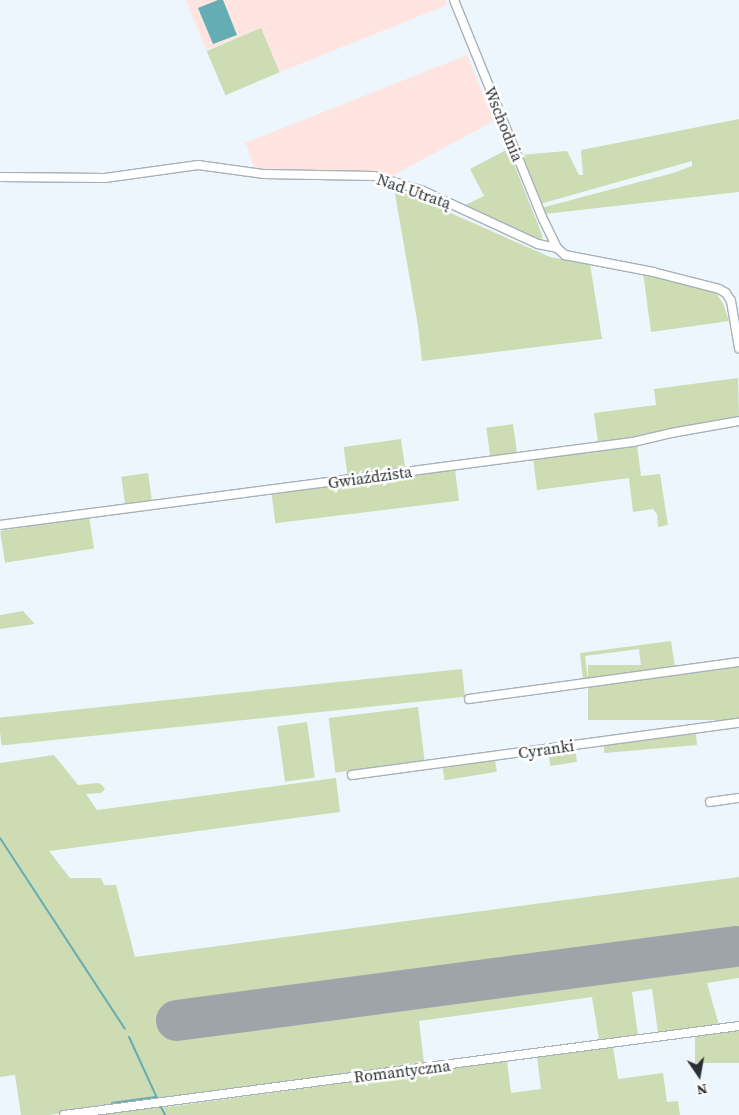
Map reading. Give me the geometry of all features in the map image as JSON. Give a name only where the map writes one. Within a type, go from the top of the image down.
[{"type":"street","name":"Wschodnia","points":[[454,0],[543,219],[557,248]]},
{"type":"street","name":"Nad Utratą","points":[[0,177],[105,178],[198,165],[264,174],[374,176],[421,190],[538,244],[557,248],[565,254],[703,283],[726,293],[731,301],[739,348]]},
{"type":"street","name":"Gwiaździsta","points":[[0,526],[633,442],[739,421]]},
{"type":"street","points":[[468,698],[739,662]]},
{"type":"street","name":"Cyranki","points":[[352,775],[739,723]]},
{"type":"street","points":[[710,802],[739,798]]},
{"type":"street","name":"Romantyczna","points":[[64,1115],[739,1026]]},
{"type":"shaded area","points":[[186,0],[445,0],[447,5],[280,72],[261,28],[206,50]]},
{"type":"shaded area","points":[[467,55],[494,121],[390,177],[376,171],[324,174],[256,171],[245,143]]},
{"type":"green space","points":[[261,28],[280,72],[225,95],[207,51]]},
{"type":"green space","points":[[739,119],[739,192],[544,214],[541,208],[673,173],[692,166],[692,161],[540,204],[520,155],[567,151],[579,175],[583,175],[581,150]]},
{"type":"green space","points":[[508,149],[543,237],[540,240],[465,205],[484,196],[470,169]]},
{"type":"green space","points":[[394,188],[550,257],[590,264],[602,339],[422,361],[418,326]]},
{"type":"green space","points":[[643,273],[715,292],[723,303],[729,321],[651,332]]},
{"type":"green space","points":[[738,378],[739,418],[645,437],[598,442],[594,413],[656,405],[654,389]]},
{"type":"green space","points":[[513,424],[517,453],[490,456],[486,428]]},
{"type":"green space","points":[[401,439],[405,468],[348,476],[344,447]]},
{"type":"green space","points":[[637,445],[641,476],[660,474],[668,525],[658,527],[657,514],[653,509],[633,512],[629,478],[537,490],[533,458]]},
{"type":"green space","points":[[455,469],[459,501],[275,523],[271,492]]},
{"type":"green space","points":[[148,473],[152,502],[125,505],[121,477]]},
{"type":"green space","points":[[89,517],[94,549],[5,563],[0,531]]},
{"type":"green space","points":[[23,611],[35,624],[0,629],[0,615]]},
{"type":"green space","points":[[671,641],[675,668],[642,673],[639,649],[585,656],[588,680],[583,680],[580,653]]},
{"type":"green space","points":[[588,665],[739,665],[739,720],[588,720]]},
{"type":"green space","points":[[462,669],[465,697],[1,746],[0,718]]},
{"type":"green space","points":[[418,707],[425,762],[335,773],[329,718]]},
{"type":"green space","points":[[307,722],[315,777],[285,782],[277,726]]},
{"type":"green space","points":[[696,734],[697,745],[604,753],[603,742]]},
{"type":"green space","points":[[575,749],[577,762],[550,766],[548,753]]},
{"type":"green space","points":[[54,755],[78,785],[98,783],[102,785],[105,789],[101,793],[86,794],[97,810],[336,778],[340,812],[49,851],[70,878],[101,878],[104,885],[116,885],[135,957],[739,877],[739,978],[707,983],[719,1025],[658,1033],[652,989],[632,992],[638,1035],[599,1040],[592,997],[419,1021],[424,1063],[112,1107],[48,1115],[21,1115],[15,1075],[0,1077],[0,763]]},
{"type":"green space","points":[[495,760],[497,772],[445,780],[443,768]]},
{"type":"green space","points":[[695,1029],[739,1029],[739,1063],[695,1063]]},
{"type":"green space","points":[[613,1047],[618,1079],[663,1073],[667,1102],[678,1101],[680,1115],[82,1115],[158,1105],[159,1108],[507,1061],[511,1093],[541,1089],[537,1056]]},
{"type":"water","points":[[218,0],[223,0],[237,35],[213,44],[198,8]]},
{"type":"waterway","points":[[0,838],[125,1029]]},
{"type":"waterway","points":[[129,1037],[157,1098]]},
{"type":"waterway","points":[[112,1103],[156,1097]]},
{"type":"waterway","points":[[161,1107],[165,1115]]},
{"type":"runway","points":[[176,1020],[735,946]]}]
